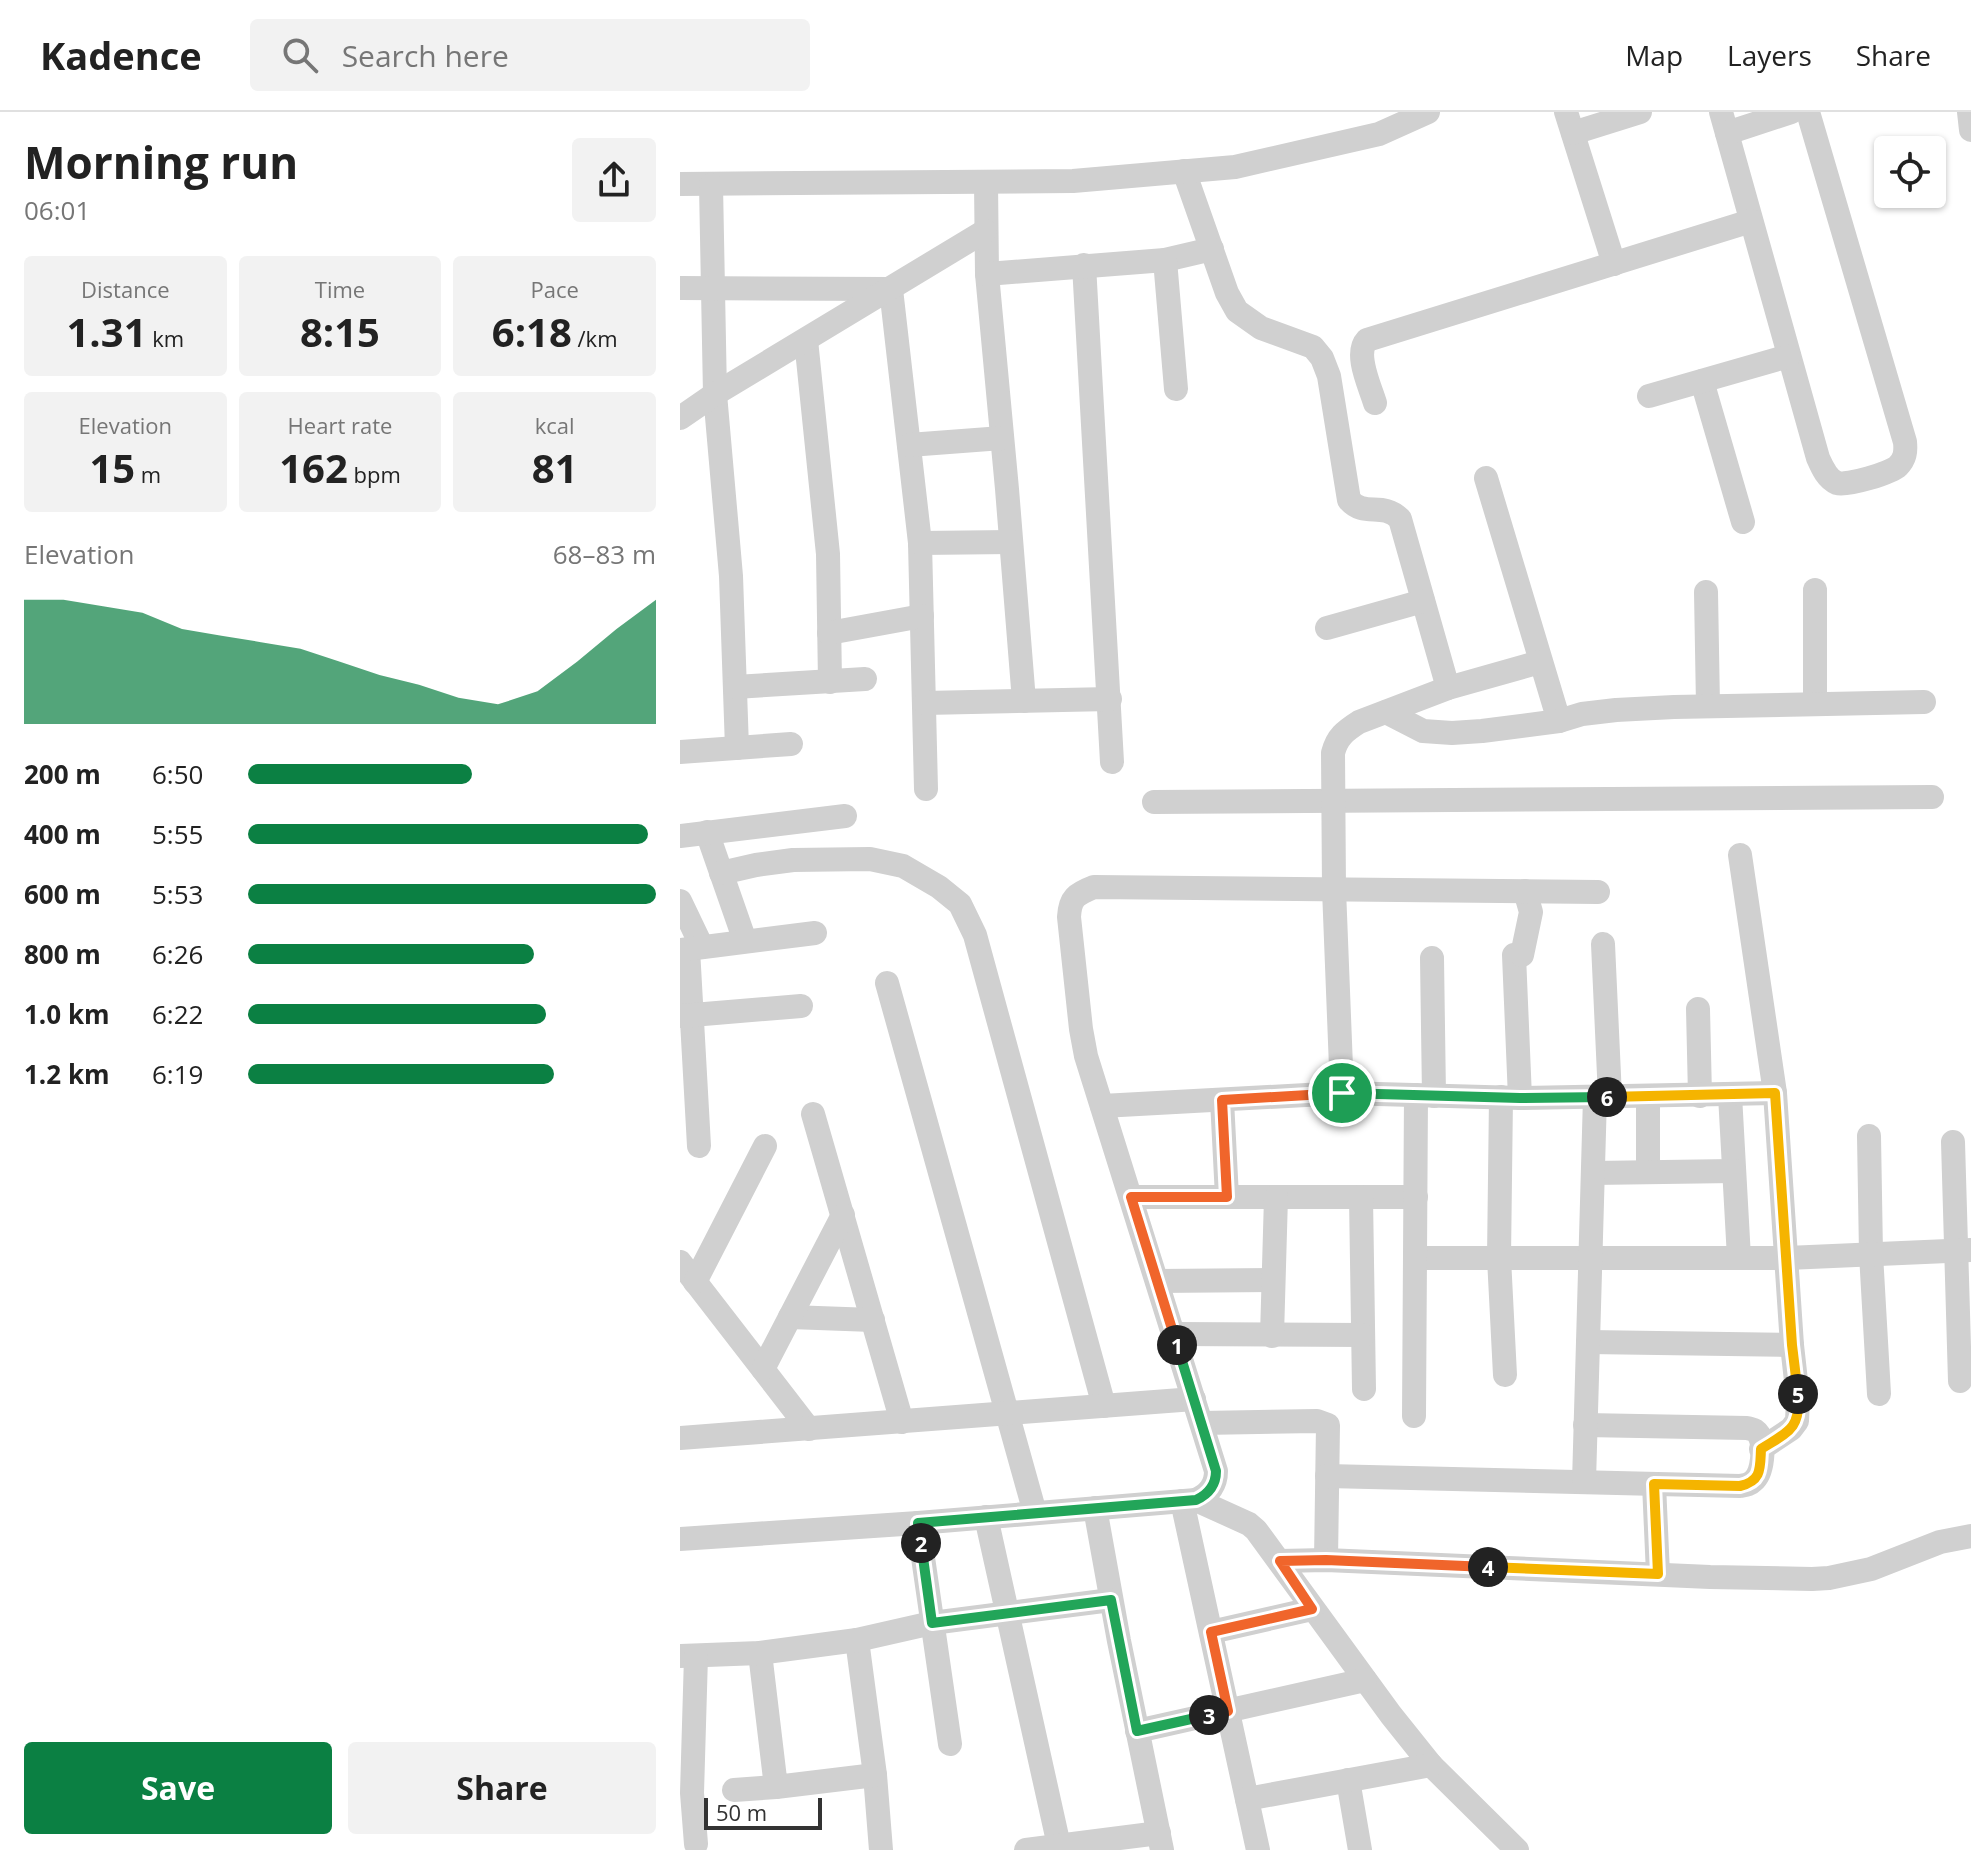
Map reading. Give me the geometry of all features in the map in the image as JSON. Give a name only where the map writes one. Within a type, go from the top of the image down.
[{"type":"street","points":[[680,184],[1073,181],[1235,167],[1379,134],[1428,112]]},
{"type":"street","points":[[1614,264],[1569,123],[1640,112]]},
{"type":"street","points":[[1791,112],[1724,122],[1818,458],[1825,473],[1837,483],[1848,483],[1893,470],[1901,464],[1906,454],[1905,442],[1808,112]]},
{"type":"street","points":[[1969,112],[1971,130]]},
{"type":"street","points":[[1184,171],[1227,293],[1237,311],[1261,328],[1313,347],[1322,358],[1329,376],[1349,500],[1363,510],[1392,511],[1400,519],[1448,688]]},
{"type":"street","points":[[986,182],[987,274],[1024,701]]},
{"type":"street","points":[[711,185],[715,394],[731,576],[737,748]]},
{"type":"street","points":[[1375,403],[1360,355],[1361,346],[1367,340],[1751,221]]},
{"type":"street","points":[[680,418],[985,231]]},
{"type":"street","points":[[987,274],[1165,260],[1212,249]]},
{"type":"street","points":[[1165,260],[1176,389]]},
{"type":"street","points":[[1084,265],[1112,762]]},
{"type":"street","points":[[680,288],[891,289]]},
{"type":"street","points":[[891,289],[920,543],[926,789]]},
{"type":"street","points":[[806,340],[828,554],[830,682]]},
{"type":"street","points":[[1649,396],[1789,356]]},
{"type":"street","points":[[1702,381],[1743,522]]},
{"type":"street","points":[[909,445],[1002,438]]},
{"type":"street","points":[[1486,478],[1559,721]]},
{"type":"street","points":[[920,543],[1011,542]]},
{"type":"street","points":[[1815,590],[1815,704]]},
{"type":"street","points":[[1706,592],[1708,706]]},
{"type":"street","points":[[1327,628],[1423,601]]},
{"type":"street","points":[[829,633],[922,616]]},
{"type":"street","points":[[1342,1093],[1334,889],[1333,753],[1337,740],[1359,722],[1448,688],[1540,662]]},
{"type":"street","points":[[735,687],[865,679]]},
{"type":"street","points":[[925,703],[1110,699]]},
{"type":"street","points":[[1386,712],[1423,731],[1439,733],[1559,721],[1582,714],[1616,710],[1924,702]]},
{"type":"street","points":[[680,752],[791,744]]},
{"type":"street","points":[[1154,802],[1932,797]]},
{"type":"street","points":[[680,836],[845,816]]},
{"type":"street","points":[[707,832],[745,941]]},
{"type":"street","points":[[1740,855],[1775,1093],[1798,1399],[1797,1421],[1791,1429],[1761,1449]]},
{"type":"street","points":[[721,873],[793,860],[870,859],[903,866],[939,887],[960,904],[975,935],[1104,1406]]},
{"type":"street","points":[[1517,1850],[1431,1765],[1312,1609],[1280,1561],[1249,1524],[1216,1471],[1086,1056],[1069,917],[1070,906],[1080,892],[1094,887],[1598,892]]},
{"type":"street","points":[[1505,1375],[1499,1258],[1518,955],[1531,912],[1525,891]]},
{"type":"street","points":[[680,901],[690,948],[686,1015],[688,1079],[699,1146]]},
{"type":"street","points":[[690,948],[815,933]]},
{"type":"street","points":[[1584,1482],[1593,1173],[1603,1097],[1603,944]]},
{"type":"street","points":[[1414,1416],[1416,1197],[1432,958]]},
{"type":"street","points":[[887,983],[1035,1513]]},
{"type":"street","points":[[686,1015],[801,1006]]},
{"type":"street","points":[[1698,1009],[1700,1096]]},
{"type":"street","points":[[1102,1106],[1342,1093],[1511,1097],[1775,1093]]},
{"type":"street","points":[[1730,1095],[1739,1258]]},
{"type":"street","points":[[1648,1096],[1648,1172]]},
{"type":"street","points":[[1222,1100],[1227,1197]]},
{"type":"street","points":[[813,1114],[902,1422]]},
{"type":"street","points":[[1869,1136],[1871,1254],[1879,1394]]},
{"type":"street","points":[[1953,1142],[1964,1251],[1960,1381]]},
{"type":"street","points":[[695,1282],[765,1146]]},
{"type":"street","points":[[1593,1173],[1734,1171]]},
{"type":"street","points":[[1131,1197],[1416,1197]]},
{"type":"street","points":[[1272,1336],[1276,1197]]},
{"type":"street","points":[[1361,1197],[1364,1389]]},
{"type":"street","points":[[763,1369],[843,1215]]},
{"type":"street","points":[[1415,1258],[1787,1258],[1964,1251]]},
{"type":"street","points":[[680,1262],[809,1429]]},
{"type":"street","points":[[1157,1281],[1273,1280]]},
{"type":"street","points":[[790,1317],[873,1320]]},
{"type":"street","points":[[1174,1334],[1363,1335]]},
{"type":"street","points":[[1588,1342],[1792,1345]]},
{"type":"street","points":[[680,1438],[1194,1399]]},
{"type":"street","points":[[1202,1423],[1323,1422],[1328,1425],[1326,1560]]},
{"type":"street","points":[[1327,1476],[1740,1486],[1750,1484],[1760,1469],[1761,1438],[1755,1430],[1585,1425]]},
{"type":"street","points":[[680,1539],[1189,1501],[1204,1497],[1216,1481],[1216,1471]]},
{"type":"street","points":[[1654,1484],[1658,1574]]},
{"type":"street","points":[[1189,1501],[1249,1524]]},
{"type":"street","points":[[1189,1501],[1211,1632],[1258,1850]]},
{"type":"street","points":[[1026,1850],[1160,1841],[1095,1508]]},
{"type":"street","points":[[986,1517],[1059,1848]]},
{"type":"street","points":[[918,1523],[950,1744]]},
{"type":"street","points":[[1280,1561],[1326,1560],[1710,1577],[1829,1578],[1871,1569],[1940,1542],[1971,1536]]},
{"type":"street","points":[[696,1844],[687,1802],[692,1793],[688,1656],[760,1653],[857,1640],[932,1623],[1111,1600]]},
{"type":"street","points":[[1211,1632],[1312,1609]]},
{"type":"street","points":[[857,1640],[875,1775],[881,1850]]},
{"type":"street","points":[[760,1653],[776,1787]]},
{"type":"street","points":[[1137,1731],[1365,1680]]},
{"type":"street","points":[[1247,1799],[1431,1765]]},
{"type":"street","points":[[734,1790],[875,1775]]},
{"type":"street","points":[[1348,1780],[1360,1850]]},
{"type":"route","points":[[1342,1093],[1520,1098],[1775,1093],[1799,1412],[1797,1421],[1791,1429],[1761,1449],[1760,1469],[1750,1484],[1654,1484],[1658,1574],[1326,1560],[1280,1561],[1312,1609],[1211,1632],[1228,1711],[1137,1731],[1111,1600],[932,1623],[918,1523],[1204,1497],[1216,1481],[1216,1471],[1131,1197],[1227,1197],[1222,1100],[1342,1093]]}]
